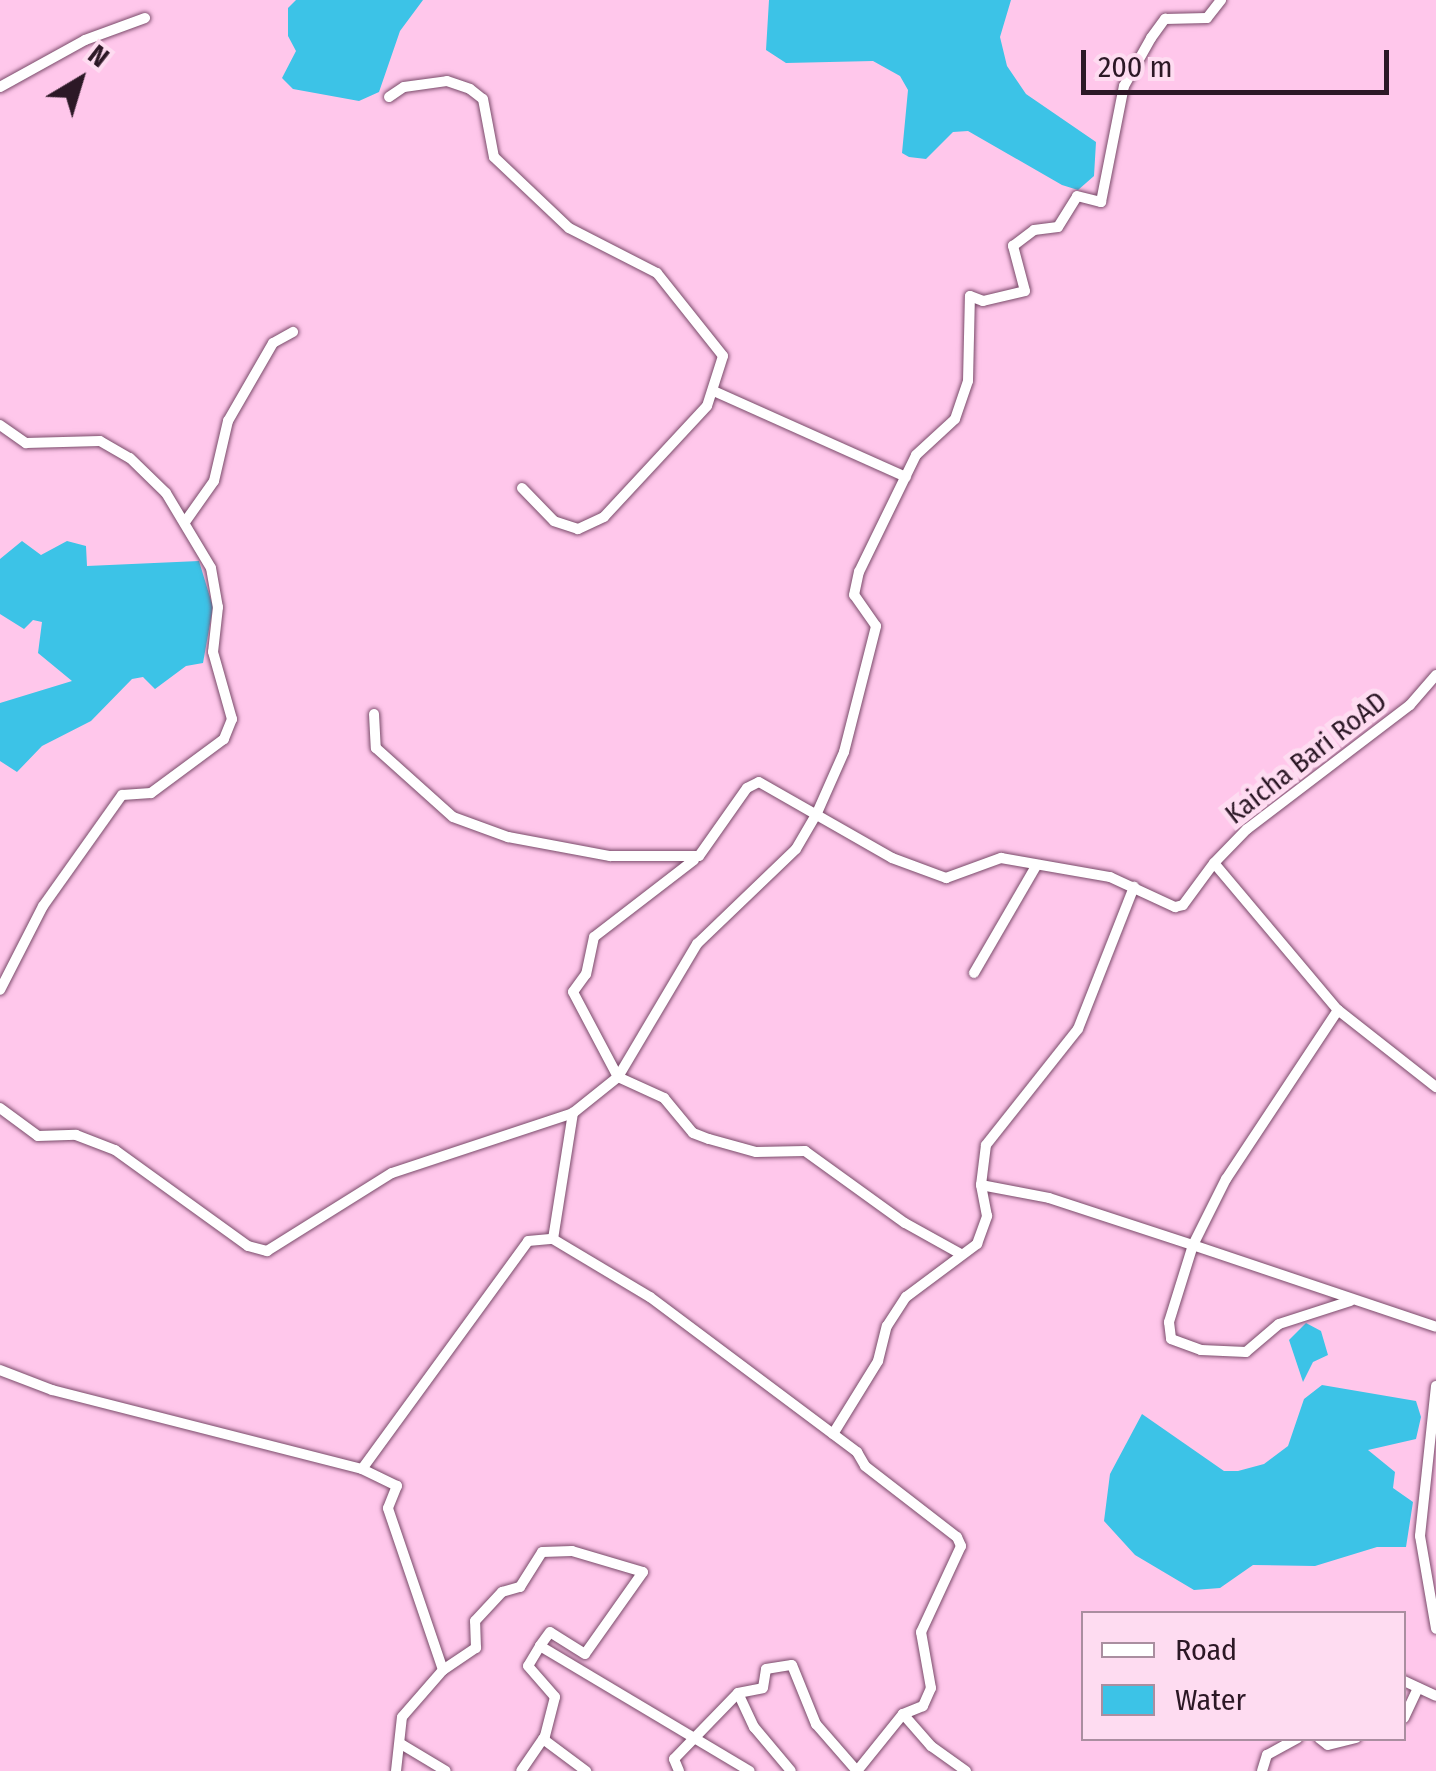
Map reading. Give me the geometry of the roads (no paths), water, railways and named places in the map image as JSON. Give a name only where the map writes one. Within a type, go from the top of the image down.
[{"type":"street","points":[[0,1108],[38,1136],[76,1135],[115,1150],[248,1246],[267,1251],[392,1174],[573,1113],[618,1078],[697,944],[796,849],[817,813],[844,752],[876,626],[854,594],[856,584],[916,455],[954,420],[968,380],[970,296],[983,301],[1026,291],[1014,246],[1034,230],[1058,227],[1077,196],[1101,202],[1124,86],[1151,38],[1165,19],[1207,18],[1220,0]]},
{"type":"street","points":[[0,86],[85,40],[145,18]]},
{"type":"street","points":[[390,96],[404,87],[447,82],[483,99],[494,158],[569,228],[657,272],[704,323],[723,356],[716,392],[604,518],[578,529],[554,521],[522,488]]},
{"type":"street","points":[[186,522],[214,481],[228,421],[273,343],[293,332]]},
{"type":"street","points":[[716,392],[906,476]]},
{"type":"street","points":[[0,426],[26,443],[100,441],[130,458],[186,522],[212,568],[218,607],[213,652],[232,719],[224,739],[150,794],[122,795],[42,906],[0,990]]},
{"type":"street","name":"Kaicha Bari RoAD","points":[[1436,676],[1410,706],[1247,829],[1214,864],[1338,1010],[1436,1087]]},
{"type":"street","points":[[374,714],[376,748],[453,817],[508,836],[610,856],[699,856]]},
{"type":"street","points":[[959,1253],[905,1223],[806,1151],[756,1152],[709,1140],[693,1133],[664,1098],[618,1078],[573,992],[586,974],[588,951],[618,916],[699,856],[747,788],[759,782],[801,810],[817,813],[892,858],[946,878],[1001,858],[1134,886],[1164,904],[1184,905],[1214,864]]},
{"type":"street","points":[[974,972],[1036,866]]},
{"type":"street","points":[[833,1434],[878,1361],[887,1326],[906,1297],[959,1253],[976,1244],[987,1216],[981,1185],[986,1145],[1078,1030],[1134,886]]},
{"type":"street","points":[[1338,1010],[1226,1179],[1194,1245],[1169,1322],[1171,1339],[1201,1350],[1246,1352],[1280,1324],[1350,1301]]},
{"type":"street","points":[[553,1239],[573,1113]]},
{"type":"street","points":[[981,1185],[1049,1198],[1436,1328]]},
{"type":"street","points":[[362,1468],[528,1241],[553,1239],[650,1298],[833,1434],[961,1546],[921,1632],[932,1688],[923,1706],[903,1714],[857,1771],[816,1724],[792,1665],[766,1669],[763,1688],[738,1694],[674,1759],[679,1771]]},
{"type":"street","points":[[0,1370],[52,1390],[362,1468],[397,1486],[388,1508],[443,1670]]},
{"type":"street","points":[[1436,1386],[1427,1431],[1436,1629]]},
{"type":"street","points":[[396,1771],[402,1716],[443,1670],[476,1648],[475,1621],[502,1592],[520,1587],[542,1552],[572,1551],[643,1572],[585,1654],[550,1632],[540,1646],[528,1666],[556,1697],[543,1739],[520,1771]]},
{"type":"street","points":[[540,1646],[750,1771]]},
{"type":"street","points":[[1406,1683],[1436,1696]]},
{"type":"street","points":[[1406,1714],[1418,1688]]},
{"type":"street","points":[[738,1694],[754,1727],[790,1771]]},
{"type":"street","points":[[903,1714],[931,1746],[966,1771]]},
{"type":"street","points":[[543,1739],[586,1771]]},
{"type":"street","points":[[1262,1771],[1266,1755],[1292,1741]]},
{"type":"street","points":[[401,1744],[446,1771]]},
{"type":"water","points":[[296,0],[423,0],[400,31],[379,92],[359,101],[293,89],[282,78],[296,51],[288,36],[288,8]]},
{"type":"water","points":[[769,0],[1011,0],[1000,37],[1007,66],[1026,94],[1096,142],[1094,176],[1078,190],[1062,185],[968,131],[953,132],[926,159],[909,157],[902,153],[908,90],[900,76],[873,61],[786,63],[766,50]]},
{"type":"water","points":[[22,541],[41,555],[67,541],[86,546],[87,566],[199,561],[213,607],[203,663],[186,666],[155,689],[143,677],[132,679],[91,721],[42,746],[17,772],[0,761],[0,703],[72,681],[38,653],[42,622],[33,620],[24,629],[0,614],[0,559]]},
{"type":"water","points":[[1306,1323],[1321,1331],[1328,1355],[1313,1362],[1303,1382],[1289,1340]]},
{"type":"water","points":[[1322,1385],[1416,1401],[1421,1417],[1416,1439],[1368,1450],[1395,1472],[1393,1488],[1413,1502],[1406,1547],[1377,1547],[1315,1566],[1253,1565],[1220,1588],[1194,1590],[1135,1555],[1104,1521],[1110,1474],[1142,1414],[1224,1471],[1238,1471],[1264,1464],[1288,1446],[1304,1399]]}]
